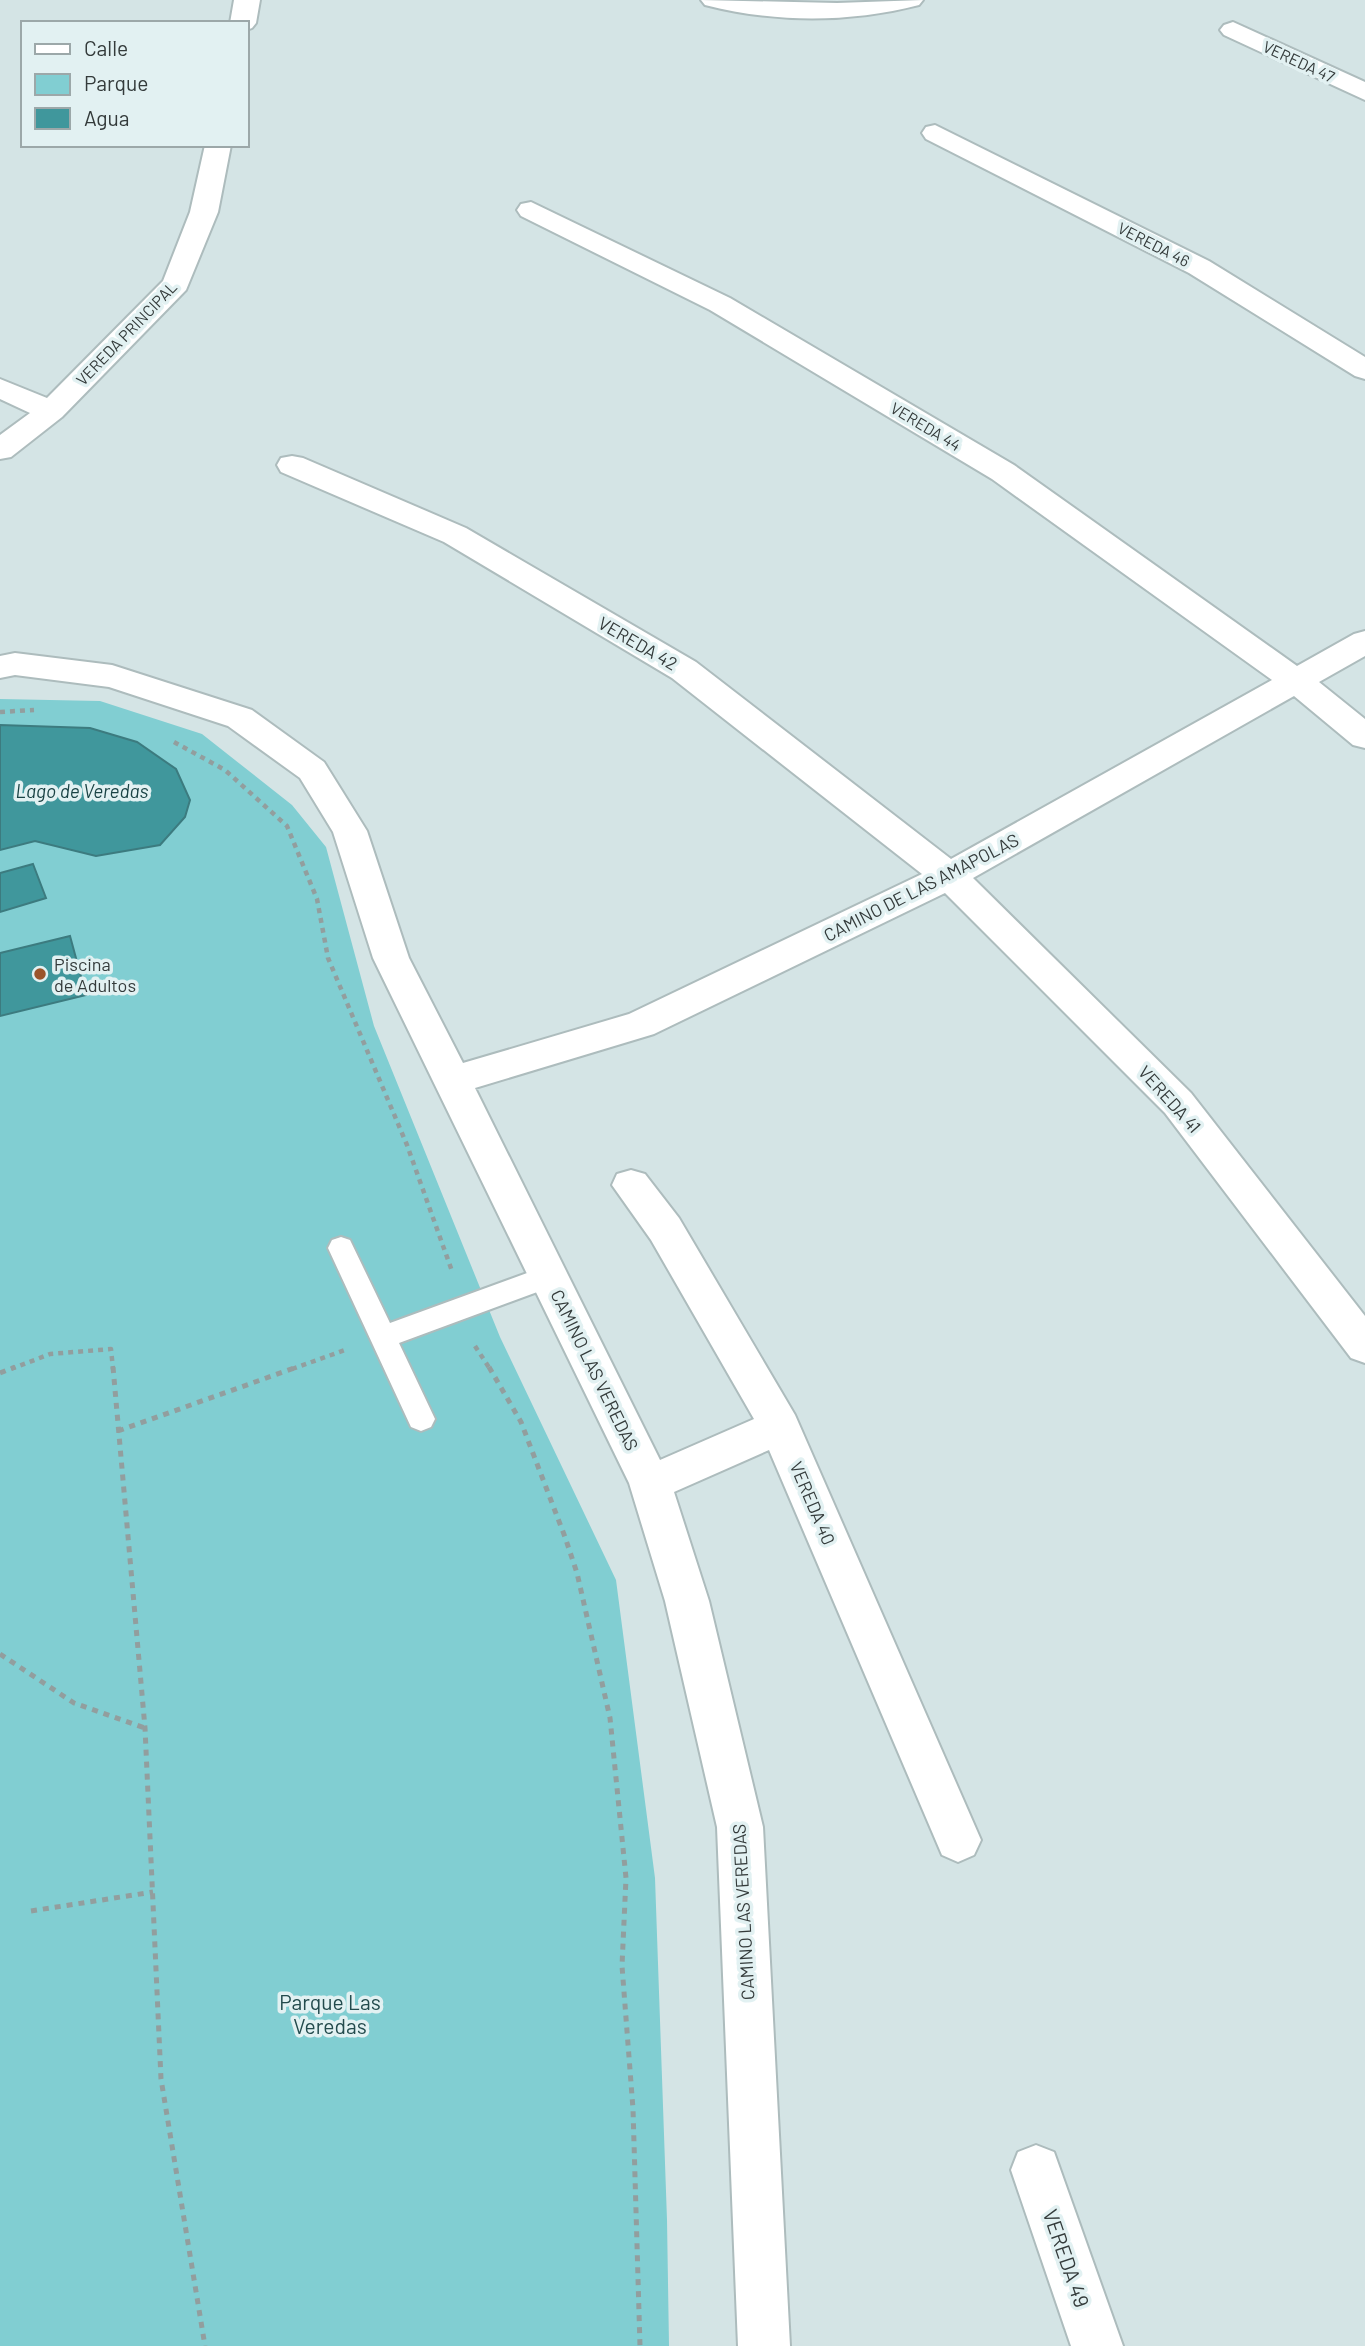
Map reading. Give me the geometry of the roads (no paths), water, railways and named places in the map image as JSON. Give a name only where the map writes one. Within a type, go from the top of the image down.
[{"type":"street","points":[[243,21],[247,0]]},
{"type":"street","points":[[714,0],[783,10],[841,12],[910,0]]},
{"type":"street","name":"VEREDA 47","points":[[1233,30],[1365,92]]},
{"type":"street","name":"VEREDA 46","points":[[935,133],[1199,267],[1365,370]]},
{"type":"street","name":"VEREDA PRINCIPAL","points":[[0,450],[51,411],[176,284],[204,212],[218,147]]},
{"type":"street","name":"VEREDA 44","points":[[531,210],[720,304],[1003,472],[1296,681],[1365,737]]},
{"type":"street","points":[[0,388],[51,411]]},
{"type":"street","name":"VEREDA 42","points":[[292,465],[455,535],[684,670],[949,876]]},
{"type":"street","name":"CAMINO DE LAS AMAPOLAS","points":[[453,1080],[641,1024],[949,876],[1365,642]]},
{"type":"street","name":"CAMINO LAS VEREDAS","points":[[0,667],[15,664],[112,676],[189,701],[240,718],[312,770],[350,831],[391,958],[650,1483],[687,1601],[740,1827],[764,2346]]},
{"type":"street","name":"VEREDA 41","points":[[949,876],[1178,1102],[1365,1346]]},
{"type":"street","name":"VEREDA 40","points":[[631,1185],[665,1229],[780,1427],[958,1840]]},
{"type":"street","points":[[650,1483],[780,1427]]},
{"type":"street","name":"VEREDA 49","points":[[1036,2170],[1097,2346]]},
{"type":"lane","points":[[341,1248],[421,1419]]},
{"type":"lane","points":[[383,1336],[549,1276]]},
{"type":"water","name":"Lago de Veredas","points":[[0,725],[90,728],[137,742],[176,769],[190,800],[185,817],[160,845],[96,856],[35,841],[0,850]]},
{"type":"water","points":[[33,864],[46,898],[0,912],[0,873]]},
{"type":"water","name":"Piscina de Adultos","points":[[70,936],[86,995],[0,1016],[0,953]]},
{"type":"place","name":"Piscina de Adultos","points":[[40,974]]},
{"type":"park label","name":"Parque Las Veredas","points":[[330,2013]]}]
